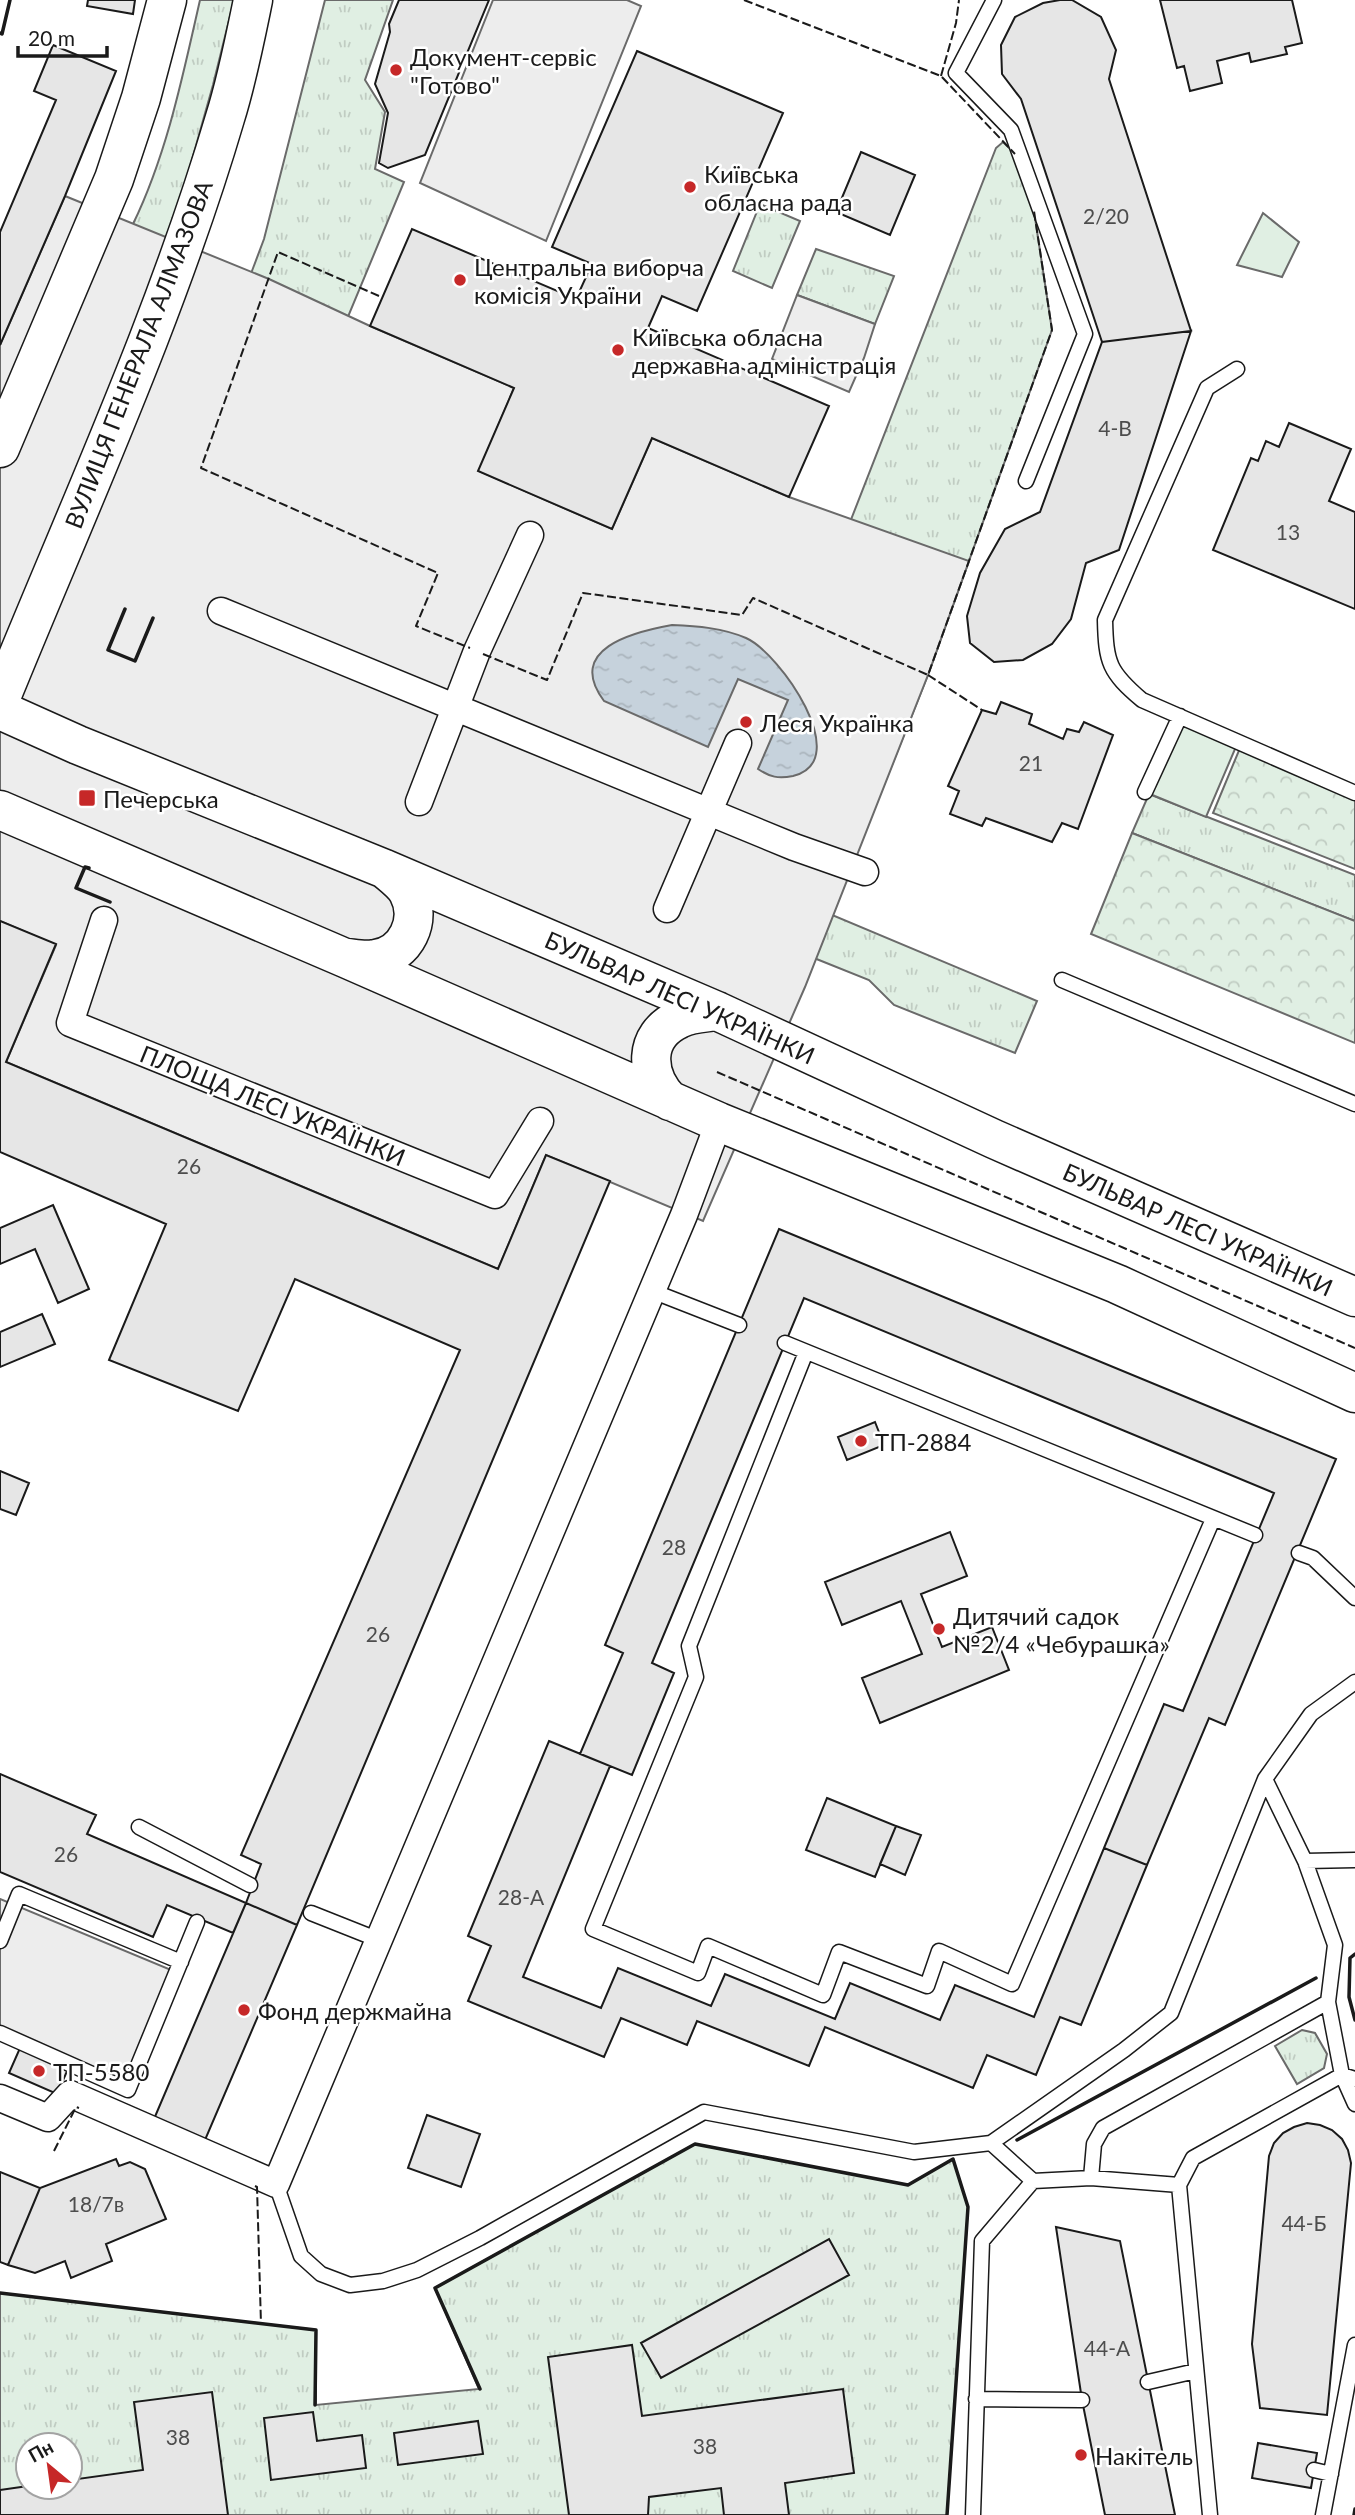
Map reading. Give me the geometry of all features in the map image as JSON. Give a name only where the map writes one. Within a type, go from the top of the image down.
[{"type":"main road","points":[[0,448],[114,179],[141,98],[167,0]]},
{"type":"main road","name":"ВУЛИЦЯ ГЕНЕРАЛА АЛМАЗОВА","points":[[0,700],[104,452],[193,221],[226,116],[253,0]]},
{"type":"main road","name":"БУЛЬВАР ЛЕСІ УКРАЇНКИ","points":[[0,710],[78,745],[385,869],[717,1011],[994,1139],[1355,1297]]},
{"type":"main road","points":[[0,810],[345,957],[719,1122],[1117,1284],[1355,1393]]},
{"type":"main road","points":[[345,957],[375,959],[388,956],[406,940],[412,928],[412,902],[408,891],[385,869]]},
{"type":"main road","points":[[670,1101],[652,1073],[654,1042],[668,1025],[682,1017],[717,1011]]},
{"type":"street","points":[[419,802],[477,651],[530,535]]},
{"type":"street","points":[[221,611],[794,847],[865,872]]},
{"type":"street","points":[[667,909],[738,743]]},
{"type":"street","name":"ПЛОЩА ЛЕСІ УКРАЇНКИ","points":[[104,920],[70,1023],[495,1195],[540,1121]]},
{"type":"street","points":[[0,2098],[48,2118],[70,2094],[276,2184],[695,1188],[719,1122]]},
{"type":"lane","points":[[994,0],[956,73],[1011,130],[1085,334],[1026,481]]},
{"type":"lane","points":[[1237,369],[1207,388],[1105,620],[1106,654],[1120,681],[1142,700],[1355,793]]},
{"type":"lane","points":[[1145,792],[1180,716]]},
{"type":"lane","points":[[1062,980],[1355,1104]]},
{"type":"lane","points":[[652,1291],[739,1325]]},
{"type":"lane","points":[[785,1343],[1255,1535]]},
{"type":"lane","points":[[806,1352],[689,1646],[696,1677],[593,1929],[698,1973],[708,1946],[824,1995],[839,1952],[927,1986],[939,1951],[1012,1984],[1213,1519]]},
{"type":"lane","points":[[1299,1553],[1313,1558],[1355,1598]]},
{"type":"lane","points":[[276,2184],[301,2256],[321,2274],[350,2285],[383,2281],[417,2270],[480,2238],[704,2112],[914,2152],[991,2143],[1124,2050],[1171,2013],[1265,1779],[1311,1714],[1355,1682]]},
{"type":"lane","points":[[1265,1779],[1305,1861],[1335,1945],[1328,2002],[1355,2104]]},
{"type":"lane","points":[[139,1827],[217,1877],[250,1885]]},
{"type":"lane","points":[[1305,1861],[1355,1860]]},
{"type":"lane","points":[[0,1941],[19,1894],[181,1962]]},
{"type":"lane","points":[[311,1913],[379,1940]]},
{"type":"lane","points":[[0,2033],[128,2090],[197,1922]]},
{"type":"lane","points":[[1091,2178],[1094,2144],[1103,2127],[1328,2002]]},
{"type":"lane","points":[[1210,2515],[1179,2185],[1193,2158],[1349,2077]]},
{"type":"lane","points":[[991,2143],[1033,2181],[1091,2178],[1179,2185]]},
{"type":"lane","points":[[973,2515],[982,2241],[1033,2181]]},
{"type":"lane","points":[[1323,2515],[1355,2345]]},
{"type":"lane","points":[[1148,2382],[1196,2371]]},
{"type":"lane","points":[[976,2399],[1082,2400]]},
{"type":"lane","points":[[1314,2470],[1331,2474]]},
{"type":"green space","points":[[200,0],[234,0],[179,206],[36,557],[133,224],[165,142]]},
{"type":"green space","points":[[325,0],[393,0],[365,80],[385,112],[375,169],[404,182],[345,324],[173,481],[264,239]]},
{"type":"green space","points":[[1003,142],[1027,165],[1052,330],[928,675],[832,915],[1037,1001],[1015,1053],[894,1005],[869,980],[814,958],[845,535],[996,148]]},
{"type":"green space","points":[[760,204],[800,221],[772,288],[733,271]]},
{"type":"green space","points":[[1263,213],[1299,242],[1282,277],[1237,265]]},
{"type":"green space","points":[[816,249],[894,276],[875,324],[797,295]]},
{"type":"green space","points":[[1180,716],[1238,742],[1206,817],[1145,792]]},
{"type":"green space","points":[[1240,748],[1355,797],[1355,869],[1213,813]]},
{"type":"green space","points":[[1149,794],[1355,875],[1355,921],[1132,833]]},
{"type":"green space","points":[[1132,833],[1355,921],[1355,1043],[1091,934]]},
{"type":"green space","points":[[1302,2030],[1315,2033],[1327,2054],[1324,2068],[1297,2084],[1275,2046]]},
{"type":"green space","points":[[695,2144],[908,2185],[953,2159],[968,2207],[947,2515],[0,2515],[0,2293],[316,2330],[316,2405],[479,2389],[435,2288]]},
{"type":"shaded area","points":[[493,0],[627,0],[641,6],[546,241],[420,183]]},
{"type":"shaded area","points":[[65,196],[269,279],[514,388],[479,471],[612,529],[652,438],[789,497],[969,561],[928,675],[805,987],[703,1221],[546,1155],[498,1269],[6,1062],[56,945],[0,921],[0,345]]},
{"type":"shaded area","points":[[797,295],[875,324],[849,392],[772,359]]},
{"type":"shaded area","points":[[0,1899],[176,1972],[127,2093],[0,2038]]},
{"type":"water","points":[[672,625],[710,628],[746,638],[776,664],[806,707],[814,730],[817,750],[810,766],[793,776],[783,777],[770,776],[758,769],[788,700],[738,679],[708,747],[604,701],[594,683],[593,668],[598,656],[623,638]]},
{"type":"building","points":[[88,0],[135,0],[133,14],[87,6]]},
{"type":"building","points":[[399,0],[489,0],[425,155],[388,168],[379,163],[388,113],[375,84],[390,32],[389,24]]},
{"type":"building","points":[[1072,0],[1101,17],[1116,50],[1109,79],[1191,331],[1102,342],[1021,99],[1002,74],[1001,45],[1015,17],[1043,3]]},
{"type":"building","points":[[1160,0],[1292,0],[1302,43],[1285,47],[1287,54],[1251,62],[1249,53],[1217,61],[1222,83],[1190,91],[1184,66],[1177,68]]},
{"type":"building","points":[[53,45],[116,71],[0,345],[0,232],[56,100],[34,91]]},
{"type":"building","name":"Центральна виборча комісія України","points":[[637,51],[783,113],[697,311],[662,296],[648,328],[829,406],[789,497],[652,438],[612,529],[478,471],[514,388],[370,326],[412,229],[576,299],[592,264],[552,247]]},
{"type":"building","points":[[861,152],[915,175],[890,235],[836,212]]},
{"type":"building","points":[[1191,331],[1119,550],[1086,563],[1071,619],[1052,644],[1023,660],[994,662],[970,643],[967,616],[980,573],[1005,529],[1040,512],[1102,342]]},
{"type":"building","points":[[1289,423],[1351,449],[1329,501],[1355,512],[1355,609],[1213,550],[1251,458],[1258,461],[1266,441],[1279,447]]},
{"type":"building","points":[[1001,702],[1032,714],[1029,724],[1063,739],[1067,729],[1079,732],[1084,722],[1113,735],[1078,829],[1062,823],[1052,842],[986,818],[982,826],[950,814],[959,791],[948,786],[982,710],[996,714]]},
{"type":"building","points":[[0,921],[56,944],[6,1062],[498,1269],[546,1155],[610,1181],[297,1925],[246,1903],[261,1864],[241,1855],[460,1350],[295,1279],[238,1411],[109,1360],[166,1224],[0,1152]]},
{"type":"building","points":[[53,1205],[89,1289],[58,1303],[35,1249],[0,1264],[0,1228]]},
{"type":"building","points":[[779,1229],[1336,1459],[1225,1725],[1209,1718],[1147,1865],[1104,1848],[1164,1704],[1183,1711],[1274,1493],[804,1298],[652,1663],[674,1673],[632,1775],[580,1754],[623,1653],[605,1645]]},
{"type":"building","points":[[42,1314],[55,1344],[0,1367],[0,1332]]},
{"type":"building","name":"ТП-2884","points":[[875,1422],[884,1445],[847,1460],[838,1437]]},
{"type":"building","points":[[0,1471],[29,1483],[16,1515],[0,1509]]},
{"type":"building","points":[[950,1532],[967,1576],[921,1594],[942,1647],[992,1627],[1009,1670],[880,1723],[862,1678],[922,1654],[901,1601],[842,1625],[825,1582]]},
{"type":"building","points":[[549,1741],[610,1766],[523,1977],[601,2008],[618,1968],[711,2006],[725,1974],[835,2019],[850,1983],[940,2020],[955,1985],[1034,2017],[1104,1848],[1147,1865],[1081,2025],[1060,2017],[1036,2075],[987,2055],[973,2088],[825,2027],[809,2066],[697,2021],[687,2045],[621,2018],[604,2057],[468,2001],[491,1946],[468,1936]]},
{"type":"building","points":[[0,1774],[96,1815],[87,1834],[246,1903],[233,1933],[167,1905],[153,1937],[0,1872]]},
{"type":"building","points":[[827,1798],[896,1826],[875,1877],[806,1850]]},
{"type":"building","points":[[896,1826],[921,1835],[905,1875],[880,1864]]},
{"type":"building","points":[[246,1903],[297,1925],[202,2147],[151,2126]]},
{"type":"building","name":"ТП-5580","points":[[20,2048],[68,2069],[57,2094],[9,2073]]},
{"type":"building","points":[[427,2115],[480,2134],[461,2187],[408,2168]]},
{"type":"building","points":[[1307,2123],[1332,2130],[1342,2139],[1351,2163],[1327,2415],[1260,2408],[1252,2344],[1269,2156],[1274,2143],[1283,2133]]},
{"type":"building","points":[[116,2159],[119,2166],[130,2162],[145,2169],[166,2219],[106,2244],[112,2261],[71,2278],[65,2261],[35,2273],[8,2265],[40,2188]]},
{"type":"building","points":[[0,2172],[40,2188],[8,2265],[0,2262]]},
{"type":"building","points":[[1056,2227],[1120,2241],[1175,2515],[1105,2515],[1082,2400]]},
{"type":"building","points":[[829,2239],[849,2275],[661,2378],[641,2343]]},
{"type":"building","points":[[632,2345],[642,2416],[843,2389],[854,2473],[785,2483],[789,2515],[724,2515],[721,2488],[649,2497],[648,2515],[569,2515],[548,2357]]},
{"type":"building","points":[[212,2392],[228,2515],[0,2515],[0,2490],[14,2488],[14,2501],[84,2501],[84,2478],[143,2470],[134,2402]]},
{"type":"building","points":[[313,2412],[317,2441],[362,2435],[366,2468],[271,2480],[264,2418]]},
{"type":"building","points":[[478,2421],[483,2454],[398,2465],[394,2433]]},
{"type":"building","points":[[1258,2443],[1317,2453],[1311,2488],[1252,2478]]},
{"type":"fence","points":[[744,0],[941,76],[1015,154]]},
{"type":"fence","points":[[941,76],[956,23],[959,0]]},
{"type":"fence","points":[[483,654],[547,680],[583,593],[742,615],[753,598],[928,675],[1052,330],[1034,211]]},
{"type":"fence","points":[[379,296],[278,252],[201,468],[438,573],[416,626],[470,648]]},
{"type":"fence","points":[[928,675],[982,710]]},
{"type":"fence","points":[[717,1072],[1355,1348]]},
{"type":"fence","points":[[54,2151],[76,2107],[79,2108]]},
{"type":"fence","points":[[255,2186],[261,2324]]},
{"type":"wall","points":[[0,33],[2,34],[10,0]]},
{"type":"wall","points":[[125,609],[108,650],[135,661],[153,618]]},
{"type":"wall","points":[[89,868],[85,867],[76,888],[110,902]]},
{"type":"wall","points":[[1355,1954],[1350,1958],[1349,1997],[1355,2020]]},
{"type":"wall","points":[[1017,2140],[1316,1978]]},
{"type":"wall","points":[[480,2389],[435,2288],[695,2144],[908,2185],[953,2159],[968,2207],[947,2515]]},
{"type":"wall","points":[[0,2293],[316,2330],[315,2405]]},
{"type":"wall","points":[[1354,2515],[1355,2509]]},
{"type":"place","name":"Документ-сервіс \"Готово\"","points":[[396,70]]},
{"type":"place","name":"Київська обласна рада","points":[[690,187]]},
{"type":"place","name":"Центральна виборча комісія України","points":[[460,280]]},
{"type":"place","name":"Київська обласна державна адміністрація","points":[[618,350]]},
{"type":"place","name":"Леся Українка","points":[[746,722]]},
{"type":"place","name":"Печерська","points":[[87,798]]},
{"type":"place","name":"ТП-2884","points":[[861,1441]]},
{"type":"place","name":"Дитячий садок №2/4 «Чебурашка»","points":[[939,1629]]},
{"type":"place","name":"Фонд держмайна","points":[[244,2010]]},
{"type":"place","name":"ТП-5580","points":[[39,2071]]},
{"type":"place","name":"Накітель","points":[[1081,2455]]}]
